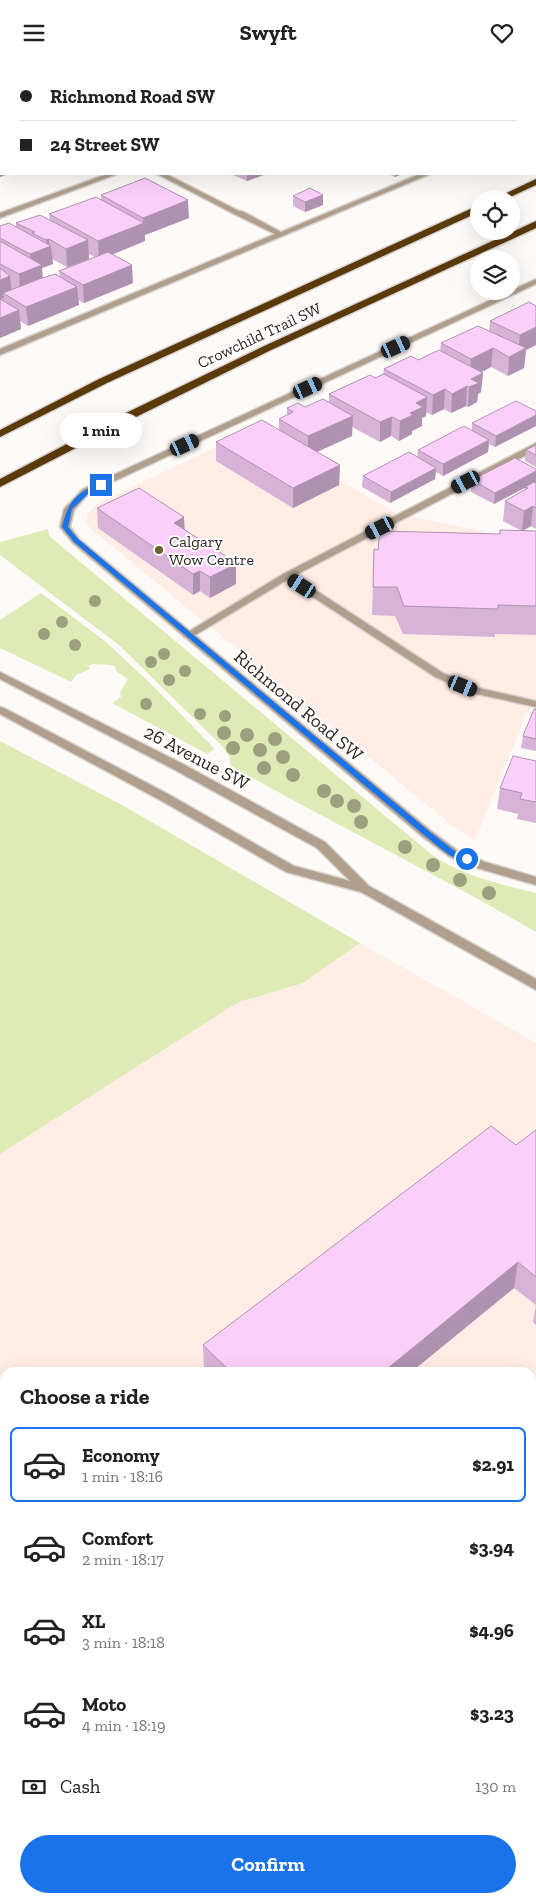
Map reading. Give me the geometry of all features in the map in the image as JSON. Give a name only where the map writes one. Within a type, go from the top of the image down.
[{"type":"highway","points":[[517,190],[536,181]]},
{"type":"highway","name":"Crowchild Trail SW","points":[[0,434],[103,381],[470,212]]},
{"type":"highway","name":"Crowchild Trail SW","points":[[0,484],[94,433],[221,369],[536,224]]},
{"type":"street","points":[[0,216],[110,175]]},
{"type":"street","points":[[163,175],[280,234]]},
{"type":"street","points":[[0,352],[424,175]]},
{"type":"street","name":"Richmond Road SW","points":[[536,281],[86,491],[69,509],[65,527],[76,541],[427,834],[454,854],[481,865],[536,881]]},
{"type":"street","points":[[188,635],[287,576],[536,446]]},
{"type":"street","points":[[287,576],[439,675],[476,691],[536,703]]},
{"type":"street","name":"26 Avenue SW","points":[[0,675],[179,767],[321,845],[365,889]]},
{"type":"street","name":"26 Avenue SW","points":[[0,710],[164,797],[290,869],[365,889],[536,985]]},
{"type":"shaded area","points":[[252,430],[396,513],[536,543],[536,699],[525,717],[475,840],[454,827],[90,528],[86,520],[87,515],[97,504]]},
{"type":"shaded area","points":[[360,943],[536,1043],[536,1367],[0,1367],[0,1154],[237,1003],[303,983]]},
{"type":"green space","points":[[48,529],[49,535],[54,540],[431,854],[468,874],[536,893],[536,932],[231,766],[229,756],[221,745],[119,645],[0,555],[0,542]]},
{"type":"green space","points":[[41,593],[106,642],[150,683],[215,749],[207,754],[112,703],[121,697],[120,693],[128,679],[116,671],[115,666],[92,664],[88,666],[90,669],[76,675],[71,682],[0,648],[0,620]]},
{"type":"green space","points":[[0,741],[122,805],[360,943],[303,983],[237,1003],[0,1154]]},
{"type":"building","points":[[145,178],[188,200],[143,218],[101,195]]},
{"type":"building","points":[[310,188],[323,195],[305,202],[293,196]]},
{"type":"building","points":[[96,197],[144,223],[98,241],[49,214]]},
{"type":"building","points":[[40,215],[88,240],[66,249],[16,223]]},
{"type":"building","points":[[9,223],[51,246],[30,254],[0,238],[0,226]]},
{"type":"building","points":[[0,241],[42,265],[19,274],[0,264]]},
{"type":"building","points":[[108,252],[132,265],[83,285],[59,271]]},
{"type":"building","points":[[0,268],[10,276],[0,280]]},
{"type":"building","points":[[55,274],[77,287],[26,307],[3,293],[39,279]]},
{"type":"building","points":[[0,299],[19,310],[0,318]]},
{"type":"building","points":[[529,302],[536,306],[536,327],[520,335],[490,321]]},
{"type":"building","points":[[478,326],[526,348],[509,357],[493,348],[471,359],[441,343]]},
{"type":"building","points":[[439,350],[483,373],[471,379],[479,383],[467,386],[452,394],[445,389],[433,395],[384,369],[411,356],[418,360]]},
{"type":"building","points":[[384,374],[427,397],[416,403],[423,407],[410,413],[413,415],[400,421],[392,417],[380,422],[329,394],[370,375],[375,378]]},
{"type":"building","points":[[323,399],[353,416],[308,436],[279,419],[293,412],[287,408],[298,403],[305,407]]},
{"type":"building","points":[[516,401],[536,411],[536,415],[496,436],[472,423]]},
{"type":"building","points":[[262,420],[340,465],[293,488],[216,442]]},
{"type":"building","points":[[464,426],[489,440],[443,464],[418,450]]},
{"type":"building","points":[[536,445],[536,455],[526,450]]},
{"type":"building","points":[[409,452],[436,468],[391,492],[363,476]]},
{"type":"building","points":[[515,458],[536,469],[536,471],[495,493],[472,480]]},
{"type":"building","points":[[534,482],[536,483],[536,508],[533,506],[524,511],[505,501],[528,488],[525,487]]},
{"type":"building","points":[[139,488],[184,517],[174,523],[236,564],[210,577],[200,571],[193,574],[97,508]]},
{"type":"building","points":[[500,530],[536,531],[536,606],[498,605],[498,609],[404,606],[397,587],[373,587],[374,549],[378,550],[380,531],[500,534]]},
{"type":"building","points":[[534,709],[536,709],[536,739],[523,736]]},
{"type":"building","points":[[513,756],[536,761],[536,802],[520,799],[522,793],[500,788]]},
{"type":"building","points":[[491,1126],[516,1145],[536,1130],[536,1277],[518,1262],[389,1367],[226,1367],[203,1345]]},
{"type":"place","name":"Calgary Wow Centre","points":[[159,550]]},
{"type":"route","points":[[101,485],[86,491],[69,509],[65,527],[76,541],[427,834],[454,854],[467,859]]}]
